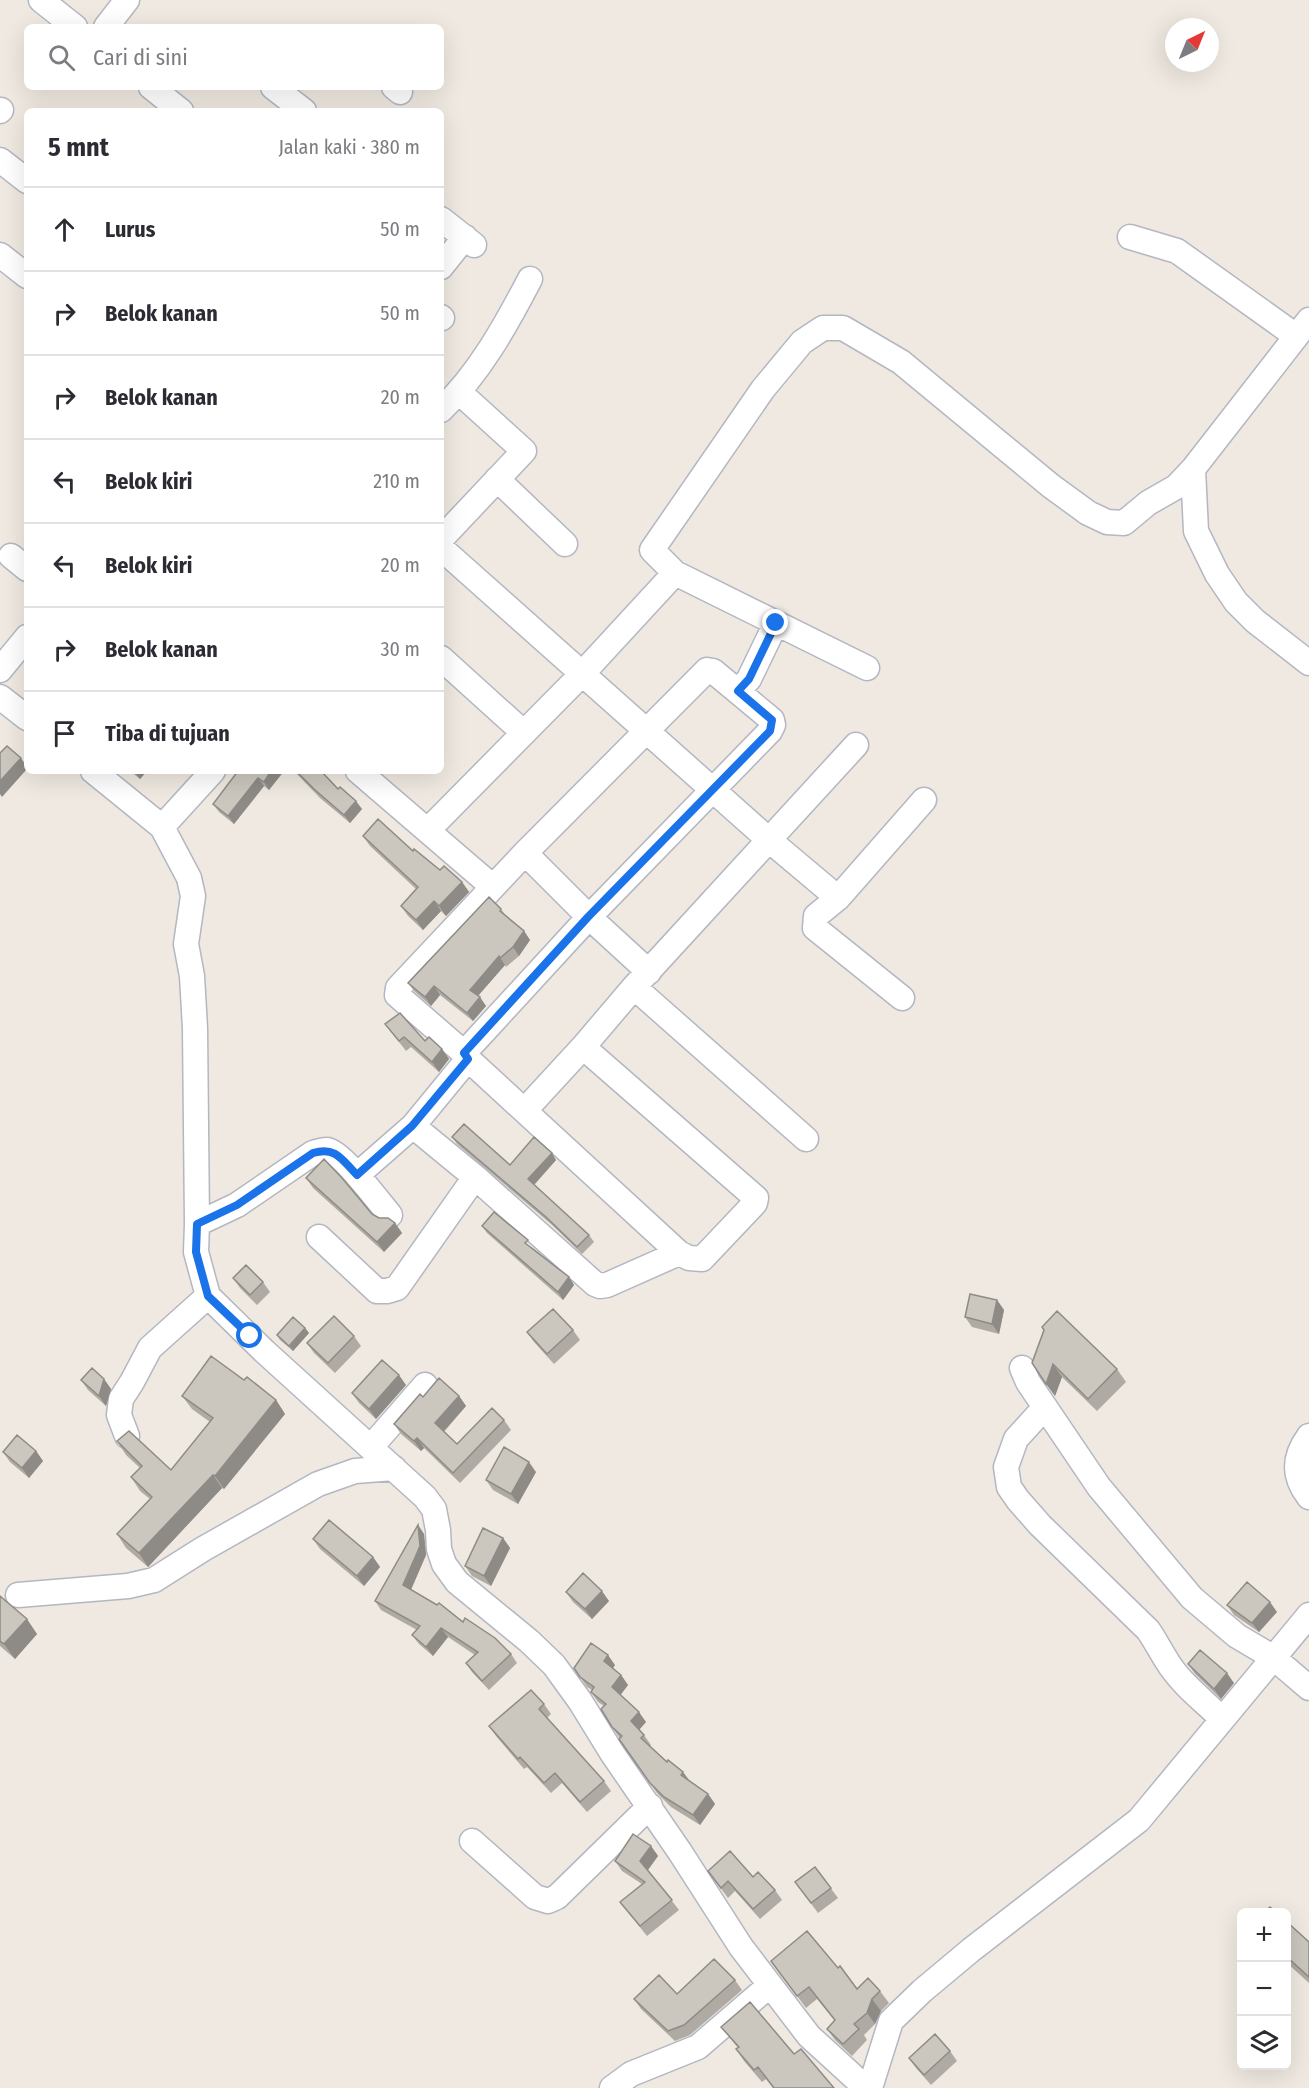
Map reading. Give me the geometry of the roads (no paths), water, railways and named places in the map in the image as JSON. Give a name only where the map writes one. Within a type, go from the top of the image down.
[{"type":"street","points":[[41,0],[71,24]]},
{"type":"street","points":[[108,24],[128,0]]},
{"type":"street","points":[[155,90],[177,108]]},
{"type":"street","points":[[281,90],[301,108]]},
{"type":"street","points":[[0,159],[24,179]]},
{"type":"street","points":[[444,221],[469,241],[444,264]]},
{"type":"street","points":[[867,668],[675,573],[652,550],[763,389],[802,342],[823,328],[843,328],[901,362],[1051,486],[1088,513],[1107,522],[1124,523],[1148,503],[1176,487],[1193,469],[1303,328],[1177,251],[1130,237]]},
{"type":"street","points":[[0,255],[24,274]]},
{"type":"street","points":[[444,407],[459,392],[508,320],[530,279]]},
{"type":"street","points":[[444,536],[524,451],[459,392]]},
{"type":"street","points":[[1193,469],[1196,531],[1217,574],[1236,602],[1255,621],[1309,663]]},
{"type":"street","points":[[497,479],[565,543]]},
{"type":"street","points":[[444,551],[581,675],[838,898]]},
{"type":"street","points":[[428,830],[581,675],[675,573]]},
{"type":"street","points":[[738,691],[749,679],[776,623]]},
{"type":"street","points":[[0,670],[24,641]]},
{"type":"street","points":[[444,663],[524,733]]},
{"type":"street","points":[[357,1175],[412,1126],[466,1056],[588,917],[770,731],[773,725],[772,720],[713,670],[707,670],[525,854],[398,988],[397,992],[399,999],[466,1056],[679,1253],[689,1258],[702,1259],[755,1203],[756,1198],[583,1047]]},
{"type":"street","points":[[0,697],[24,716]]},
{"type":"street","points":[[525,1110],[856,745]]},
{"type":"street","points":[[97,774],[162,827],[189,878],[193,896],[186,944],[192,976],[195,1028],[196,1252],[208,1296],[264,1351],[425,1497],[434,1509],[439,1549],[444,1564],[456,1582],[529,1641],[554,1665],[650,1806],[741,1947],[809,2036],[868,2088],[891,2021],[922,1991],[971,1950],[1139,1820],[1309,1615]]},
{"type":"street","points":[[162,827],[210,774]]},
{"type":"street","points":[[362,774],[494,887]]},
{"type":"street","points":[[902,998],[815,928],[816,916],[838,898],[924,800]]},
{"type":"street","points":[[525,854],[588,917],[641,980],[806,1139]]},
{"type":"street","points":[[412,1126],[476,1176],[594,1284],[600,1286],[679,1253]]},
{"type":"street","points":[[197,1224],[237,1205],[313,1153],[326,1149],[335,1153],[357,1175],[390,1215]]},
{"type":"street","points":[[319,1237],[377,1291],[397,1288],[476,1176]]},
{"type":"street","points":[[127,1436],[119,1415],[121,1399],[150,1348],[208,1296]]},
{"type":"street","points":[[1022,1368],[1028,1382],[1099,1487],[1192,1599],[1237,1636],[1274,1658],[1309,1688]]},
{"type":"street","points":[[371,1447],[425,1385]]},
{"type":"street","points":[[1045,1407],[1016,1439],[1006,1467],[1009,1487],[1040,1525],[1148,1629],[1179,1677],[1222,1719]]},
{"type":"street","points":[[1309,1436],[1296,1462],[1300,1485],[1309,1497]]},
{"type":"street","points":[[18,1595],[128,1586],[154,1580],[202,1549],[318,1484],[355,1471],[394,1468]]},
{"type":"street","points":[[472,1841],[535,1897],[548,1901],[557,1897],[650,1806]]},
{"type":"street","points":[[612,2088],[631,2074],[698,2047],[770,1985]]}]
